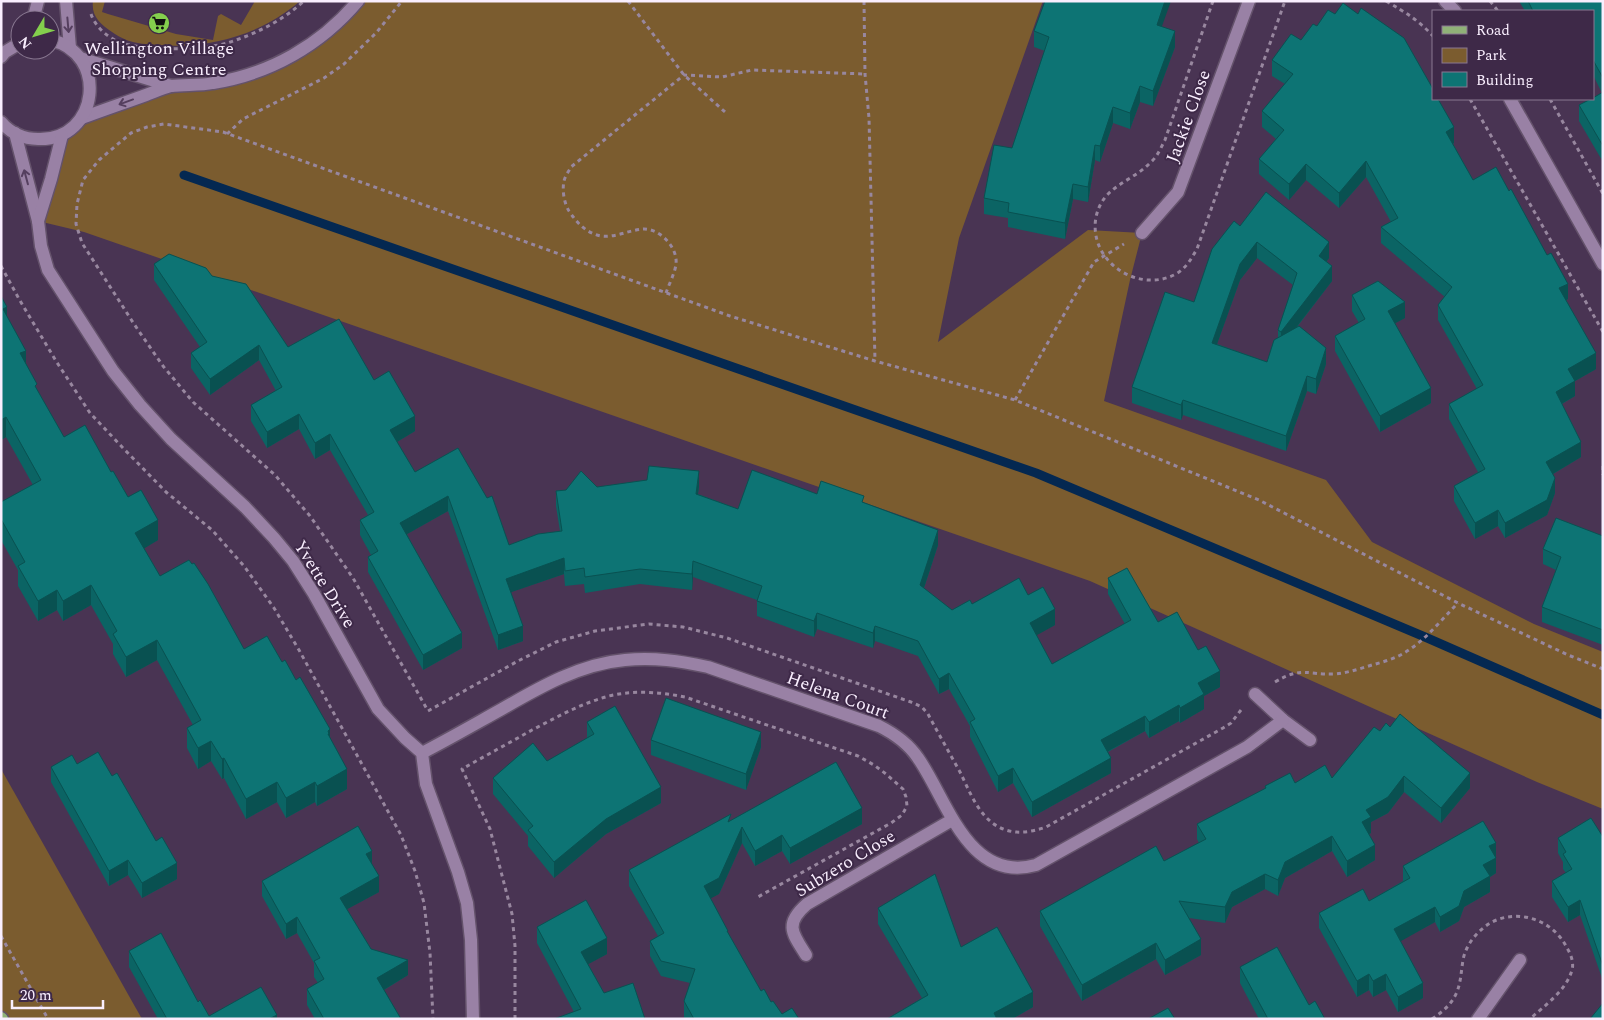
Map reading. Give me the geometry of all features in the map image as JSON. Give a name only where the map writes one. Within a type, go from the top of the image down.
[{"type":"street","points":[[66,1],[70,48]]},
{"type":"street","points":[[82,118],[171,86],[214,83],[257,72],[280,63],[304,50],[325,34],[343,19],[358,1]]},
{"type":"street","name":"Jackie Close","points":[[1142,233],[1178,192],[1249,1]]},
{"type":"street","points":[[1,122],[15,133],[30,139],[46,140],[62,135],[74,127],[82,118],[89,104],[91,88],[88,72],[80,58],[70,48],[60,43]]},
{"type":"street","points":[[80,58],[171,86]]},
{"type":"street","points":[[1511,100],[1603,264]]},
{"type":"street","name":"Yvette Drive","points":[[15,133],[38,220],[41,246],[48,270],[113,371],[140,405],[171,439],[245,507],[279,543],[314,594],[378,709],[422,754]]},
{"type":"street","name":"Yvette Drive","points":[[38,220],[62,135]]},
{"type":"street","name":"Helena Court","points":[[422,754],[564,676],[606,663],[623,660],[672,660],[708,667],[880,726],[895,734],[908,745],[918,758],[952,820],[976,850],[988,860],[1004,867],[1015,868],[1036,865],[1247,747],[1283,720]]},
{"type":"street","points":[[1255,694],[1283,720],[1310,740]]},
{"type":"street","points":[[422,754],[426,784],[458,872],[467,904],[471,940],[473,1019]]},
{"type":"street","name":"Subzero Close","points":[[806,955],[794,936],[792,927],[793,918],[799,911],[807,904],[952,820]]},
{"type":"street","points":[[1478,1019],[1520,960]]},
{"type":"path","points":[[89,9],[99,27],[106,35],[117,41],[129,45],[179,49],[214,46],[238,40],[270,26],[293,12],[304,1]]},
{"type":"path","points":[[227,134],[244,119],[324,78],[344,64],[376,33],[402,1]]},
{"type":"path","points":[[628,1],[684,75],[725,112]]},
{"type":"path","points":[[864,1],[875,361]]},
{"type":"path","points":[[1386,1],[1405,11],[1432,35]]},
{"type":"path","points":[[666,293],[677,263],[672,246],[662,235],[645,229],[602,236],[589,232],[576,223],[566,206],[564,194],[564,181],[571,167],[684,75],[722,77],[752,70],[865,74]]},
{"type":"path","points":[[1471,100],[1603,332]]},
{"type":"path","points":[[1551,100],[1603,194]]},
{"type":"path","points":[[428,711],[353,578],[310,516],[274,475],[193,402],[163,366],[82,243],[76,224],[77,204],[83,180],[98,160],[131,133],[147,127],[164,124],[204,128],[227,134],[730,316],[875,361],[1015,400],[1259,500],[1458,603],[1568,655],[1603,669]]},
{"type":"path","points":[[1015,400],[1094,262],[1142,233]]},
{"type":"path","points":[[1,266],[51,353],[90,413],[166,492],[212,530],[244,566],[274,608],[299,650],[401,835],[415,871],[424,903],[430,953],[433,1019]]},
{"type":"path","points":[[1603,466],[1603,475]]},
{"type":"path","points":[[1255,694],[1285,676],[1297,672],[1333,674],[1350,672],[1404,654],[1422,641],[1458,603]]},
{"type":"path","points":[[515,1019],[515,946],[512,914],[490,829],[462,770],[565,713],[588,702],[610,696],[645,692],[664,693],[685,698],[858,756],[886,774],[902,789],[906,797],[907,806],[902,815],[891,823],[756,898]]},
{"type":"path","points":[[1,936],[48,1019]]},
{"type":"green space","points":[[93,1],[105,1],[102,12],[108,14],[176,34],[213,40],[218,16],[221,14],[241,25],[255,1],[300,1],[269,23],[251,31],[215,42],[177,46],[139,43],[118,36],[97,19],[93,11]]},
{"type":"green space","points":[[358,1],[1043,1],[959,238],[938,342],[1088,230],[1142,233],[1104,401],[1326,480],[1372,542],[1534,624],[1603,652],[1603,809],[1537,782],[1090,581],[84,232],[38,221],[62,135],[74,127],[171,86],[280,63]]},
{"type":"green space","points":[[1,769],[142,1019],[1,1019]]},
{"type":"building","points":[[1045,1],[1165,1],[1157,25],[1175,31],[1153,91],[1140,86],[1130,113],[1113,107],[1100,146],[1095,145],[1088,187],[1073,184],[1065,223],[1008,212],[1009,203],[984,198],[994,145],[1012,148],[1049,37],[1034,31]]},
{"type":"building","points":[[1528,1],[1603,1],[1603,78],[1594,62],[1594,10],[1532,10]]},
{"type":"building","points":[[1343,3],[1358,14],[1361,8],[1404,38],[1432,87],[1432,100],[1439,100],[1454,127],[1446,132],[1473,180],[1496,167],[1509,191],[1511,189],[1547,255],[1551,253],[1568,284],[1559,288],[1596,353],[1568,369],[1575,381],[1556,392],[1581,442],[1546,462],[1555,478],[1547,500],[1505,523],[1498,510],[1475,523],[1454,486],[1485,469],[1449,404],[1483,385],[1438,305],[1452,287],[1381,227],[1398,218],[1366,161],[1339,193],[1306,164],[1289,184],[1259,159],[1284,130],[1262,111],[1293,74],[1272,60],[1291,34],[1301,40],[1313,24],[1317,26],[1328,10],[1335,14]]},
{"type":"building","points":[[1603,92],[1603,146],[1579,105],[1589,100],[1594,100],[1594,97]]},
{"type":"building","points":[[1266,192],[1329,242],[1319,256],[1332,266],[1281,332],[1278,330],[1297,273],[1257,242],[1240,264],[1212,343],[1267,362],[1274,340],[1299,326],[1326,348],[1316,379],[1307,376],[1286,436],[1183,400],[1181,405],[1132,387],[1165,292],[1194,302],[1212,249],[1234,221],[1240,226]]},
{"type":"building","points":[[169,254],[206,268],[212,276],[246,284],[288,347],[339,319],[374,380],[389,371],[415,416],[390,430],[415,472],[458,448],[487,498],[492,496],[509,545],[538,534],[562,531],[556,491],[566,490],[581,471],[597,487],[647,480],[649,466],[699,471],[696,494],[738,509],[752,470],[817,494],[821,481],[864,496],[862,502],[938,530],[920,585],[952,610],[970,600],[972,604],[1019,578],[1028,595],[1043,587],[1055,609],[1030,623],[1052,664],[1131,620],[1108,578],[1127,568],[1158,622],[1177,612],[1198,650],[1206,646],[1220,671],[1198,683],[1204,694],[1180,708],[1179,705],[1149,722],[1145,716],[1101,740],[1111,758],[1032,802],[1013,768],[998,776],[970,722],[975,719],[949,673],[939,679],[918,641],[875,626],[873,633],[817,613],[814,621],[757,601],[762,586],[693,561],[692,574],[640,569],[585,577],[584,568],[565,571],[564,558],[506,579],[523,626],[498,635],[448,496],[400,523],[462,633],[423,655],[368,557],[378,551],[360,520],[374,512],[330,434],[315,443],[299,414],[267,432],[251,405],[282,387],[259,345],[210,379],[191,353],[207,342],[154,264]]},
{"type":"building","points":[[1378,281],[1405,302],[1388,311],[1431,388],[1380,416],[1335,336],[1365,319],[1352,295]]},
{"type":"building","points":[[1,296],[7,307],[3,309],[26,351],[20,353],[37,384],[35,386],[64,437],[85,425],[111,472],[113,471],[128,497],[141,490],[158,520],[135,533],[160,576],[189,560],[192,564],[194,563],[208,584],[244,649],[267,636],[282,662],[285,660],[296,680],[300,677],[330,729],[328,734],[347,769],[317,786],[315,782],[286,798],[277,782],[246,799],[224,758],[222,759],[211,741],[198,748],[187,728],[201,720],[157,640],[126,657],[113,634],[117,631],[91,585],[63,601],[57,590],[38,601],[18,566],[25,562],[1,519],[1,502],[41,480],[6,417],[1,420]]},
{"type":"building","points":[[1556,518],[1603,536],[1603,630],[1542,607],[1561,557],[1543,549]]},
{"type":"building","points":[[666,698],[761,732],[746,774],[651,740]]},
{"type":"building","points":[[615,706],[661,787],[606,819],[554,862],[528,830],[533,826],[493,778],[533,743],[547,761],[594,734],[587,722]]},
{"type":"building","points":[[1400,714],[1470,773],[1441,808],[1404,776],[1388,797],[1366,810],[1371,817],[1362,822],[1375,845],[1347,861],[1332,836],[1285,862],[1278,880],[1265,874],[1232,892],[1225,907],[1179,901],[1201,939],[1165,960],[1156,943],[1082,985],[1040,911],[1156,846],[1164,861],[1206,839],[1197,824],[1266,788],[1265,786],[1290,773],[1295,783],[1325,765],[1332,778],[1374,727],[1380,731],[1386,723],[1390,727]]},
{"type":"building","points":[[98,752],[112,776],[117,773],[156,841],[162,837],[177,863],[142,883],[128,860],[109,871],[51,767],[72,755],[77,764]]},
{"type":"building","points":[[836,762],[862,808],[790,848],[782,835],[755,851],[742,827],[719,878],[704,886],[761,991],[764,989],[771,1002],[773,1001],[782,1014],[792,1008],[799,1019],[694,1019],[684,1001],[695,969],[661,961],[650,941],[664,933],[629,870],[731,814],[728,822]]},
{"type":"building","points":[[1591,818],[1603,837],[1603,966],[1580,900],[1568,907],[1552,881],[1572,869],[1563,854],[1566,852],[1558,838]]},
{"type":"building","points":[[1483,821],[1496,843],[1489,846],[1496,858],[1483,865],[1490,876],[1464,891],[1459,906],[1440,917],[1435,907],[1394,929],[1423,983],[1398,997],[1386,974],[1373,981],[1369,974],[1357,981],[1319,913],[1363,889],[1369,901],[1410,878],[1403,866]]},
{"type":"building","points":[[358,826],[372,851],[366,854],[379,876],[340,898],[371,949],[408,960],[377,978],[401,1019],[324,1019],[307,989],[324,979],[314,961],[320,958],[297,917],[286,924],[262,881]]},
{"type":"building","points":[[935,874],[961,947],[997,927],[1033,992],[994,1013],[997,1019],[887,1019],[928,995],[878,908]]},
{"type":"building","points":[[586,900],[607,938],[581,952],[604,993],[633,983],[645,1019],[554,1019],[581,1009],[537,927]]},
{"type":"building","points":[[161,933],[198,1002],[200,1000],[209,1016],[261,987],[277,1015],[269,1019],[167,1019],[129,951]]},
{"type":"building","points":[[1277,947],[1309,1005],[1315,1001],[1325,1019],[1268,1019],[1240,967]]},
{"type":"building","points":[[1603,1003],[1603,1019],[1590,1019]]},
{"type":"building","points":[[1168,1008],[1175,1019],[1148,1019]]},
{"type":"waterway","points":[[184,175],[1036,473],[1425,637],[1603,715]]},
{"type":"place","name":"Wellington Village Shopping Centre","points":[[159,23]]}]
